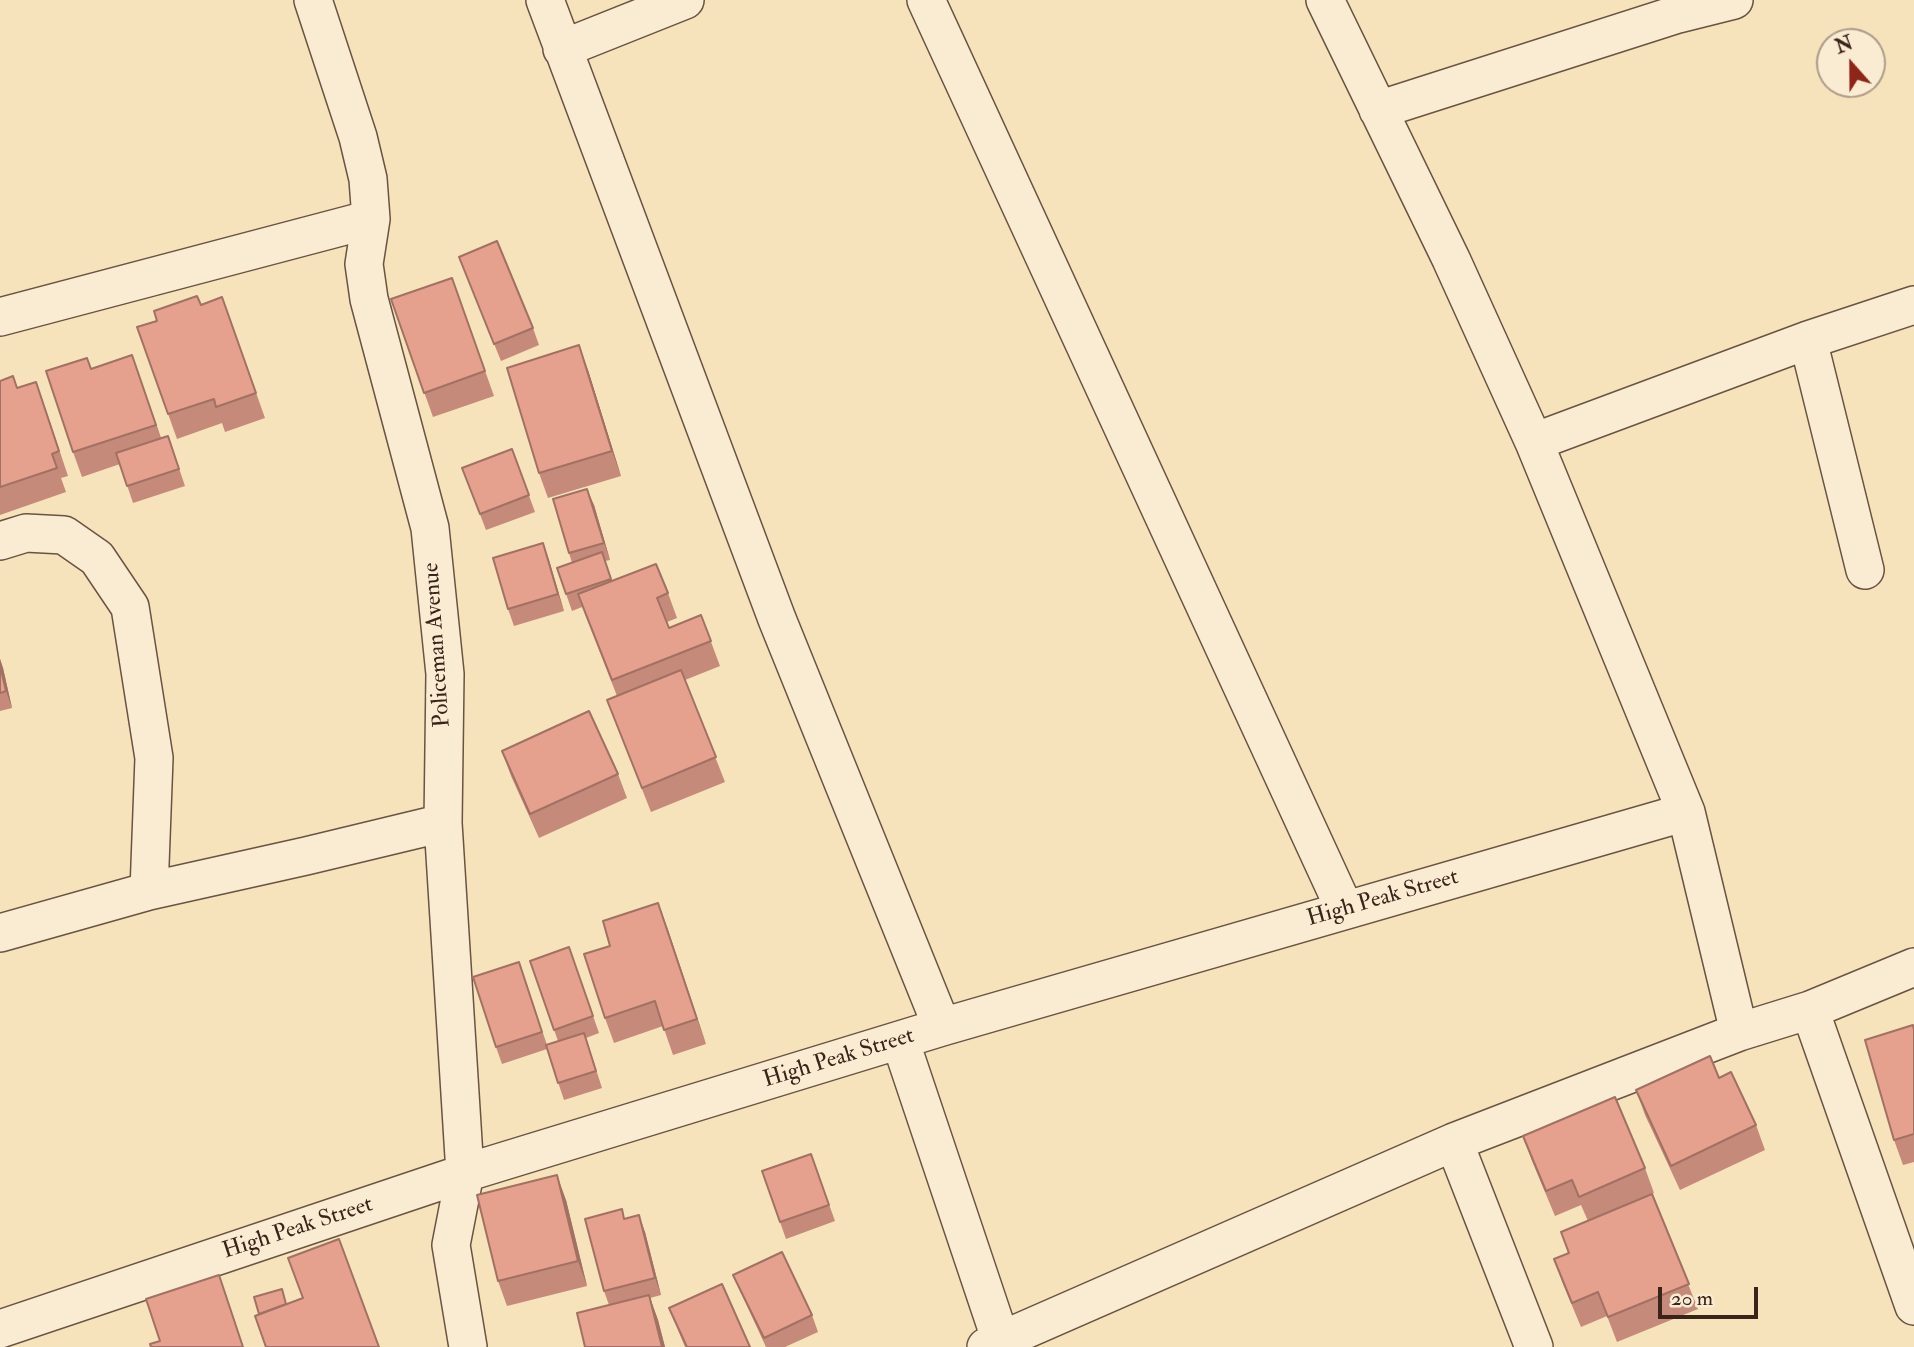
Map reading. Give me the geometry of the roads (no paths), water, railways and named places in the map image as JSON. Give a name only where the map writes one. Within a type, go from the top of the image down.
[{"type":"street","name":"Policeman Avenue","points":[[313,0],[358,137],[368,179],[371,219],[364,264],[369,299],[430,528],[445,674],[443,822],[465,1173],[451,1245],[468,1347]]},
{"type":"street","points":[[545,0],[776,619],[942,1027]]},
{"type":"street","points":[[562,49],[685,0]]},
{"type":"street","points":[[926,0],[1345,910]]},
{"type":"street","points":[[1325,0],[1451,260],[1534,442],[1686,812],[1739,1032]]},
{"type":"street","points":[[1378,110],[1678,14],[1734,0]]},
{"type":"street","points":[[0,317],[371,219]]},
{"type":"street","points":[[1534,442],[1808,340],[1914,305]]},
{"type":"street","points":[[1808,340],[1865,570]]},
{"type":"street","points":[[0,541],[26,533],[64,535],[97,558],[130,607],[153,758],[149,891]]},
{"type":"street","name":"High Peak Street","points":[[0,1329],[465,1173],[942,1027],[1686,812]]},
{"type":"street","points":[[0,933],[149,891],[443,822]]},
{"type":"street","points":[[900,1040],[993,1344],[1454,1142],[1739,1032],[1810,1010],[1914,967]]},
{"type":"street","points":[[1810,1010],[1914,1306]]},
{"type":"street","points":[[1454,1142],[1534,1347]]}]
